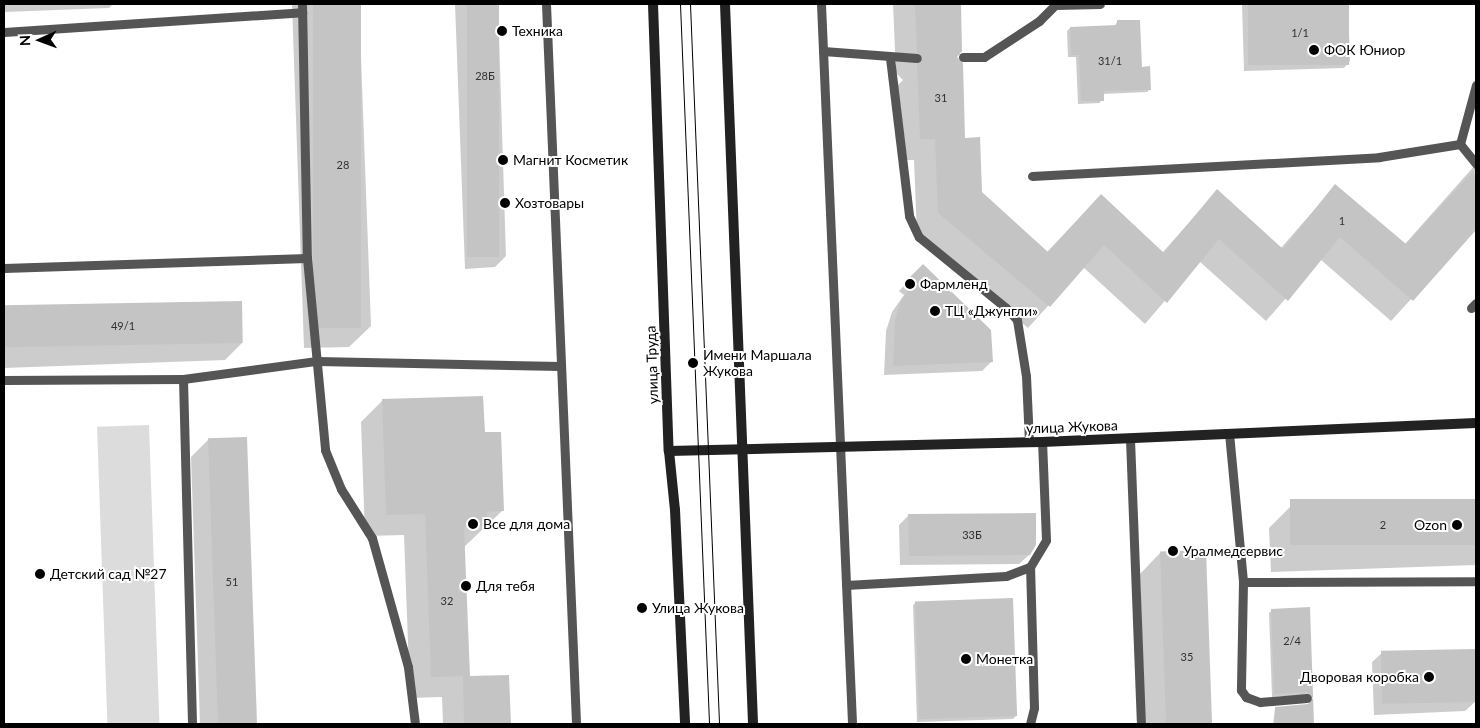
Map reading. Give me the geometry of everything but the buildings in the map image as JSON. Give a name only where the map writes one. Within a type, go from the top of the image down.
[{"type":"main road","name":"улица Труда","points":[[653,4],[669,451],[675,510],[685,724]]},
{"type":"main road","points":[[725,4],[744,451],[753,724]]},
{"type":"main road","name":"улица Жукова","points":[[669,451],[744,451],[1130,439],[1476,423]]},
{"type":"lane","points":[[546,4],[576,724]]},
{"type":"lane","points":[[821,4],[842,448],[852,724]]},
{"type":"lane","points":[[963,57],[984,57],[1039,21],[1055,5],[1100,4]]},
{"type":"lane","points":[[4,32],[302,8],[307,258],[325,450],[342,489],[372,538],[408,667],[415,724]]},
{"type":"lane","points":[[823,51],[890,58],[917,58]]},
{"type":"lane","points":[[890,58],[908,216],[919,237],[1006,308],[1017,320],[1026,376],[1029,442]]},
{"type":"lane","points":[[1460,144],[1476,85]]},
{"type":"lane","points":[[1460,144],[1476,164]]},
{"type":"lane","points":[[1032,176],[1379,157],[1460,144]]},
{"type":"lane","points":[[4,268],[307,258]]},
{"type":"lane","points":[[4,380],[183,379],[317,361],[560,366]]},
{"type":"lane","points":[[183,379],[192,724]]},
{"type":"lane","points":[[1229,433],[1243,582],[1241,690],[1246,696],[1260,702],[1307,698]]},
{"type":"lane","points":[[1130,439],[1141,724]]},
{"type":"lane","points":[[1030,724],[1034,708],[1030,567],[1046,540],[1042,442]]},
{"type":"lane","points":[[846,585],[1006,576],[1030,567]]},
{"type":"lane","points":[[1243,582],[1476,581]]},
{"type":"shaded area","points":[[149,425],[159,724],[107,724],[97,427]]},
{"type":"tram line","points":[[680,4],[709,724]]},
{"type":"tram line","points":[[690,4],[719,724]]},
{"type":"place","name":"Техника","points":[[502,31]]},
{"type":"place","name":"ФОК Юниор","points":[[1314,50]]},
{"type":"place","name":"Магнит Косметик","points":[[503,160]]},
{"type":"place","name":"Хозтовары","points":[[505,203]]},
{"type":"place","name":"Фармленд","points":[[910,284]]},
{"type":"place","name":"ТЦ «Джунгли»","points":[[935,311]]},
{"type":"place","name":"Имени Маршала Жукова","points":[[693,363]]},
{"type":"place","name":"Все для дома","points":[[473,524]]},
{"type":"place","name":"Ozon","points":[[1457,525]]},
{"type":"place","name":"Уралмедсервис","points":[[1173,551]]},
{"type":"place","name":"Детский сад №27","points":[[40,574]]},
{"type":"place","name":"Для тебя","points":[[466,586]]},
{"type":"place","name":"Улица Жукова","points":[[642,608]]},
{"type":"place","name":"Монетка","points":[[966,659]]},
{"type":"place","name":"Дворовая коробка","points":[[1429,677]]}]
